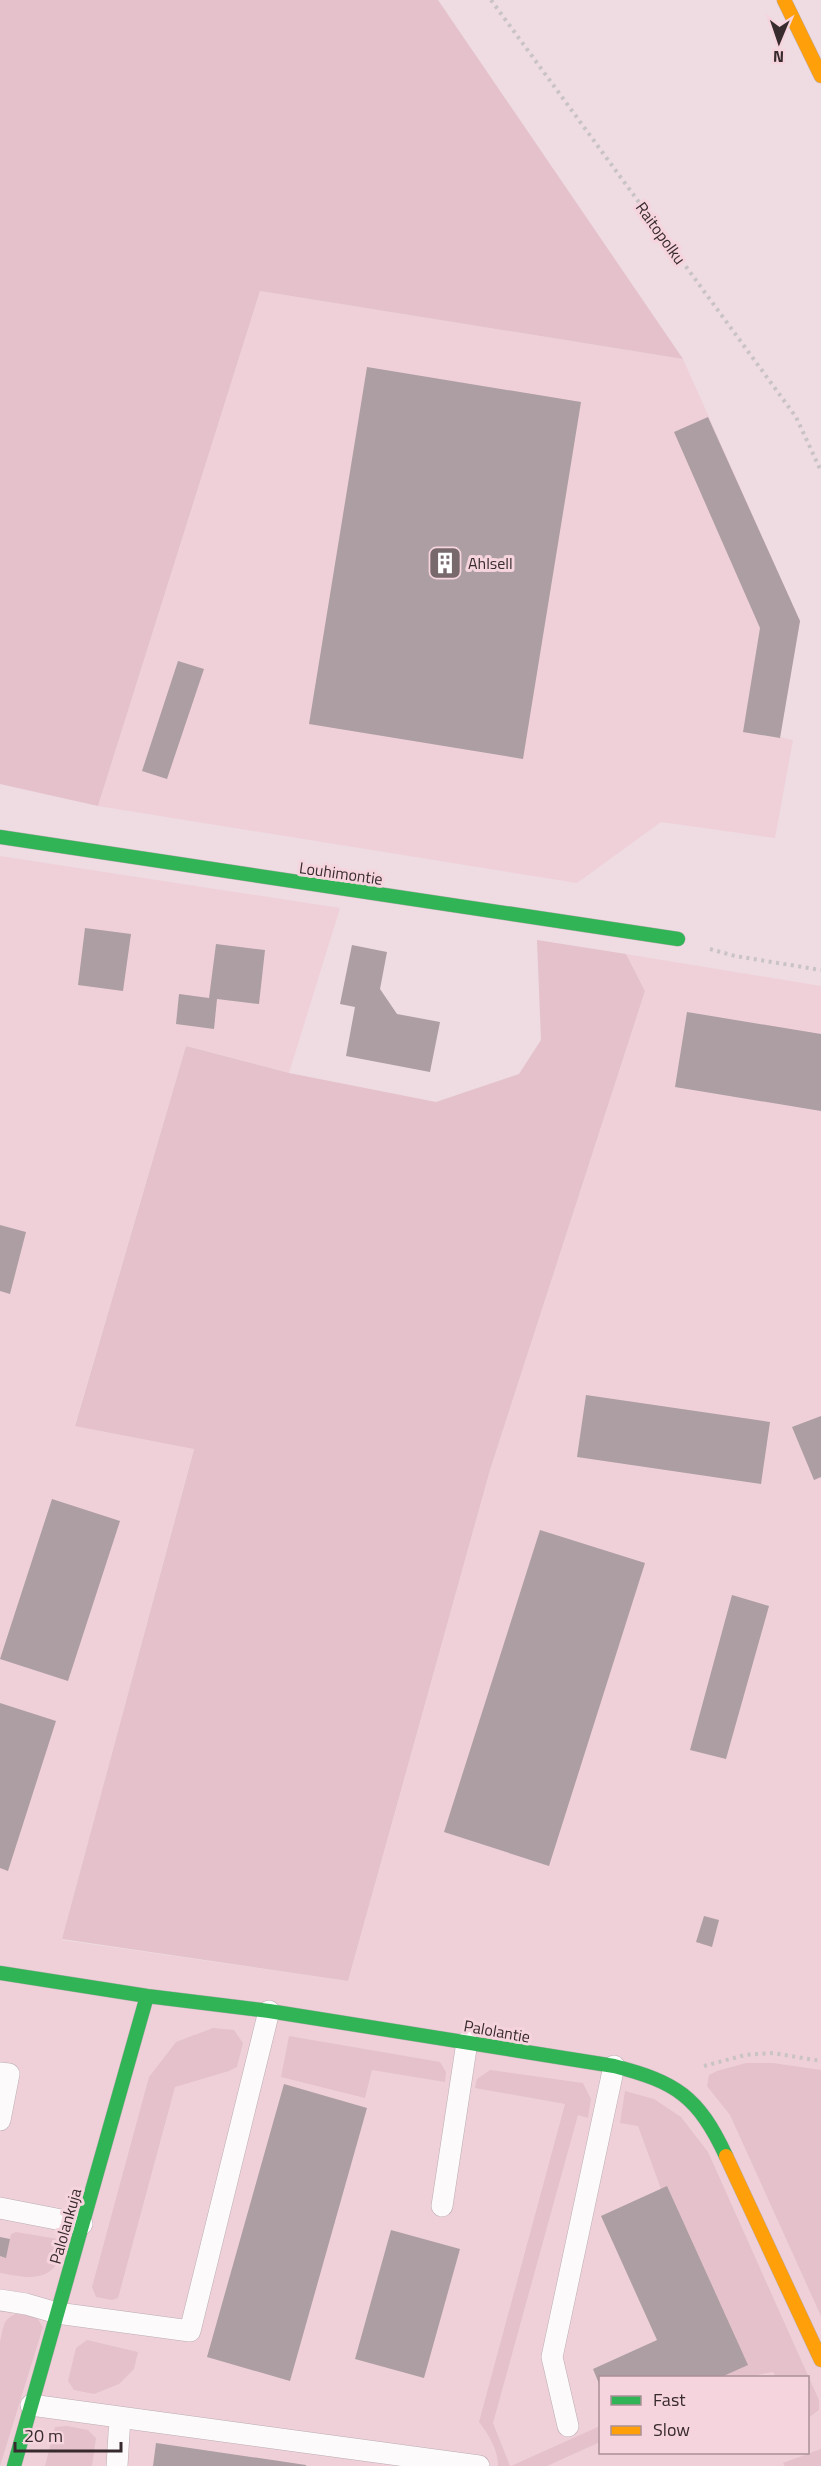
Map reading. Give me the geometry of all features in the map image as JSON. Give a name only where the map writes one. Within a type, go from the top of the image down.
[{"type":"street","points":[[784,0],[821,76]]},
{"type":"street","name":"Louhimontie","points":[[0,837],[678,939]]},
{"type":"street","name":"Palolantie","points":[[0,1973],[147,1996],[269,2011],[677,2078],[690,2099],[712,2126],[821,2360]]},
{"type":"street","name":"Palolankuja","points":[[14,2466],[147,1996]]},
{"type":"lane","points":[[0,2300],[26,2304],[57,2313],[190,2331],[269,2011]]},
{"type":"lane","points":[[442,2206],[467,2042]]},
{"type":"lane","points":[[568,2426],[552,2357],[614,2066]]},
{"type":"lane","points":[[0,2073],[9,2074],[0,2120]]},
{"type":"lane","points":[[0,2208],[82,2224]]},
{"type":"lane","points":[[31,2405],[479,2466]]},
{"type":"lane","points":[[117,2466],[120,2417]]},
{"type":"path","name":"Raitopolku","points":[[491,0],[796,417],[821,471]]},
{"type":"path","points":[[678,939],[735,956],[821,970]]},
{"type":"path","points":[[677,2078],[745,2055],[773,2053],[821,2061]]},
{"type":"shaded area","points":[[0,0],[438,0],[683,359],[260,291],[98,806],[0,784]]},
{"type":"shaded area","points":[[260,291],[683,359],[800,621],[780,737],[793,740],[775,838],[661,822],[577,883],[98,806]]},
{"type":"shaded area","points":[[0,856],[340,908],[289,1073],[186,1046],[75,1425],[194,1448],[62,1940],[348,1981],[490,1470],[645,991],[626,954],[821,986],[821,2466],[0,2466]]},
{"type":"shaded area","points":[[537,940],[626,954],[645,991],[490,1470],[348,1981],[62,1939],[194,1449],[75,1426],[186,1046],[289,1073],[436,1102],[519,1074],[541,1040]]},
{"type":"shaded area","points":[[213,2028],[234,2030],[243,2043],[237,2067],[175,2087],[118,2298],[112,2300],[96,2297],[92,2287],[149,2077],[176,2042]]},
{"type":"shaded area","points":[[289,2036],[440,2062],[446,2072],[445,2082],[372,2070],[365,2098],[281,2077]]},
{"type":"shaded area","points":[[746,2063],[773,2063],[821,2070],[821,2316],[730,2115],[707,2086],[709,2075]]},
{"type":"shaded area","points":[[490,2070],[583,2083],[591,2099],[588,2118],[578,2115],[493,2423],[510,2466],[498,2466],[492,2443],[479,2422],[565,2104],[475,2088],[477,2079]]},
{"type":"shaded area","points":[[625,2091],[654,2099],[681,2117],[708,2152],[808,2376],[775,2376],[773,2372],[752,2376],[721,2376],[747,2364],[667,2187],[661,2189],[638,2126],[620,2123]]},
{"type":"shaded area","points":[[16,2232],[58,2239],[63,2244],[58,2261],[52,2270],[46,2274],[31,2277],[0,2273],[0,2256],[6,2257],[11,2234]]},
{"type":"shaded area","points":[[18,2313],[37,2318],[43,2327],[0,2466],[0,2342],[6,2321]]},
{"type":"shaded area","points":[[87,2340],[138,2352],[134,2369],[119,2384],[94,2394],[74,2390],[68,2381],[76,2348]]},
{"type":"shaded area","points":[[809,2378],[819,2400],[819,2410],[809,2417]]},
{"type":"shaded area","points":[[67,2426],[88,2430],[96,2438],[92,2466],[45,2466],[55,2427]]},
{"type":"shaded area","points":[[599,2426],[599,2442],[547,2466],[511,2466]]},
{"type":"shaded area","points":[[821,2449],[821,2466],[785,2466],[783,2463],[809,2454]]},
{"type":"building","name":"Ahlsell","points":[[367,367],[581,402],[523,759],[309,724]]},
{"type":"building","points":[[708,417],[800,621],[780,738],[743,732],[760,628],[674,432]]},
{"type":"building","points":[[178,661],[204,669],[167,779],[142,771]]},
{"type":"building","points":[[85,928],[131,934],[123,991],[78,985]]},
{"type":"building","points":[[216,944],[265,950],[259,1004],[217,999],[214,1029],[176,1024],[179,994],[209,998]]},
{"type":"building","points":[[352,945],[387,952],[380,989],[397,1014],[440,1022],[430,1072],[346,1056],[355,1007],[340,1004]]},
{"type":"building","points":[[687,1012],[821,1034],[821,1111],[675,1087]]},
{"type":"building","points":[[0,1225],[26,1232],[10,1294],[0,1291]]},
{"type":"building","points":[[586,1395],[770,1422],[761,1484],[577,1457]]},
{"type":"building","points":[[821,1416],[821,1477],[814,1480],[792,1427]]},
{"type":"building","points":[[52,1499],[120,1521],[68,1681],[0,1659]]},
{"type":"building","points":[[540,1530],[645,1563],[549,1866],[444,1832]]},
{"type":"building","points":[[732,1595],[769,1606],[726,1759],[690,1750]]},
{"type":"building","points":[[0,1703],[56,1721],[8,1871],[0,1868]]},
{"type":"building","points":[[704,1916],[719,1920],[712,1947],[696,1942]]},
{"type":"building","points":[[284,2084],[367,2108],[290,2381],[207,2357]]},
{"type":"building","points":[[667,2186],[748,2365],[723,2376],[599,2376],[599,2384],[593,2369],[657,2340],[601,2216]]},
{"type":"building","points":[[391,2230],[460,2249],[424,2378],[355,2359]]},
{"type":"building","points":[[0,2237],[10,2239],[6,2258],[0,2256]]},
{"type":"building","points":[[156,2443],[306,2465],[306,2466],[153,2466]]},
{"type":"traffic: fast","points":[[0,837],[678,939]]},
{"type":"traffic: fast","points":[[0,1973],[147,1996],[269,2011],[614,2066],[654,2078],[683,2094],[705,2119],[726,2156]]},
{"type":"traffic: fast","points":[[14,2466],[147,1996]]},
{"type":"traffic: slow","points":[[784,0],[821,76]]},
{"type":"traffic: slow","points":[[726,2156],[821,2360]]},
{"type":"place","name":"Ahlsell","points":[[445,563]]}]
